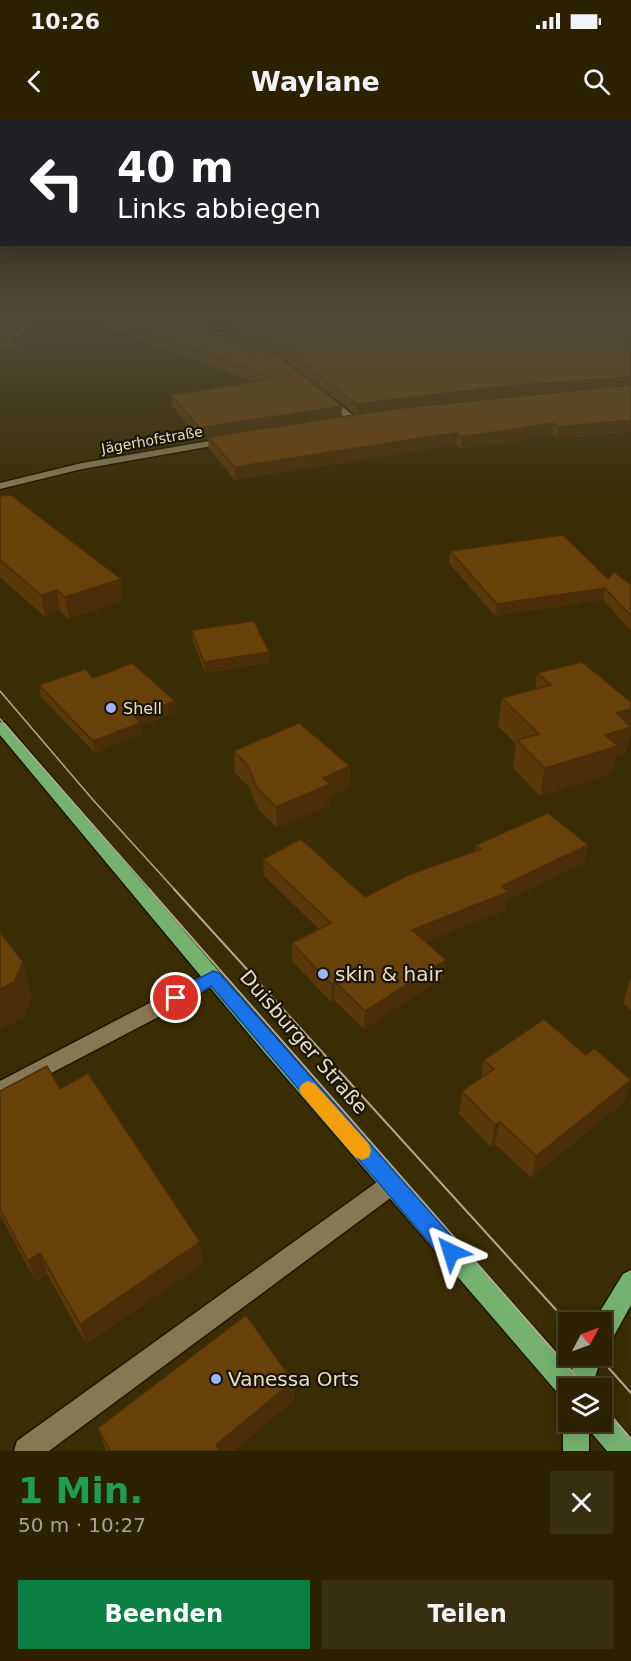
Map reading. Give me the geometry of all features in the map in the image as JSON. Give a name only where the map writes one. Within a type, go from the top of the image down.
[{"type":"main road","name":"Duisburger Straße","points":[[0,726],[213,977],[561,1378]]},
{"type":"main road","points":[[612,1315],[631,1282]]},
{"type":"main road","points":[[576,1432],[576,1451]]},
{"type":"main road","points":[[608,1432],[625,1451]]},
{"type":"street","points":[[318,392],[355,421]]},
{"type":"street","points":[[343,423],[365,420]]},
{"type":"street","name":"Jägerhofstraße","points":[[0,486],[82,466],[238,440]]},
{"type":"street","points":[[0,1091],[213,977]]},
{"type":"street","points":[[27,1451],[392,1184]]},
{"type":"building","points":[[267,380],[308,380],[342,406],[200,428],[171,395]]},
{"type":"building","points":[[326,380],[589,380],[495,387],[357,404]]},
{"type":"building","points":[[631,385],[631,420],[558,427],[553,423],[462,437],[457,433],[440,435],[235,467],[208,437],[393,409]]},
{"type":"building","points":[[11,495],[121,579],[65,597],[57,590],[41,595],[0,560],[0,496]]},
{"type":"building","points":[[563,535],[608,579],[614,572],[631,585],[631,616],[605,588],[497,604],[450,551]]},
{"type":"building","points":[[254,621],[269,652],[204,662],[192,630]]},
{"type":"building","points":[[582,662],[631,702],[631,709],[616,713],[631,727],[605,735],[618,746],[545,768],[517,740],[539,734],[502,698],[551,685],[537,673]]},
{"type":"building","points":[[132,663],[175,701],[135,717],[140,723],[93,741],[39,685],[85,669],[93,678]]},
{"type":"building","points":[[299,723],[350,766],[323,778],[330,784],[276,807],[257,788],[248,766],[234,751]]},
{"type":"building","points":[[548,813],[588,845],[502,886],[508,892],[412,930],[446,960],[365,1011],[335,982],[331,984],[292,943],[331,923],[263,859],[301,839],[365,897],[406,876],[481,849],[476,845]]},
{"type":"building","points":[[0,932],[23,962],[14,982],[0,989]]},
{"type":"building","points":[[544,1019],[586,1055],[594,1048],[631,1080],[536,1156],[500,1122],[495,1125],[462,1091],[494,1069],[484,1060]]},
{"type":"building","points":[[47,1066],[60,1089],[88,1073],[200,1242],[80,1324],[40,1253],[28,1261],[0,1209],[0,1091]]},
{"type":"building","points":[[246,1315],[293,1381],[216,1445],[220,1451],[110,1451],[98,1428]]},
{"type":"tram line","points":[[0,691],[94,801],[176,891]]},
{"type":"tram line","points":[[0,719],[151,891]]},
{"type":"tram line","points":[[149,889],[577,1378]]},
{"type":"tram line","points":[[174,889],[558,1312]]},
{"type":"tram line","points":[[607,1366],[631,1393]]},
{"type":"tram line","points":[[612,1417],[631,1439]]},
{"type":"slow traffic","points":[[308,1089],[362,1151]]},
{"type":"place","name":"Shell","points":[[111,708]]},
{"type":"place","name":"skin & hair","points":[[323,974]]},
{"type":"place","name":"Vanessa Orts","points":[[216,1379]]},
{"type":"route","points":[[176,998],[213,977],[451,1252]]}]
